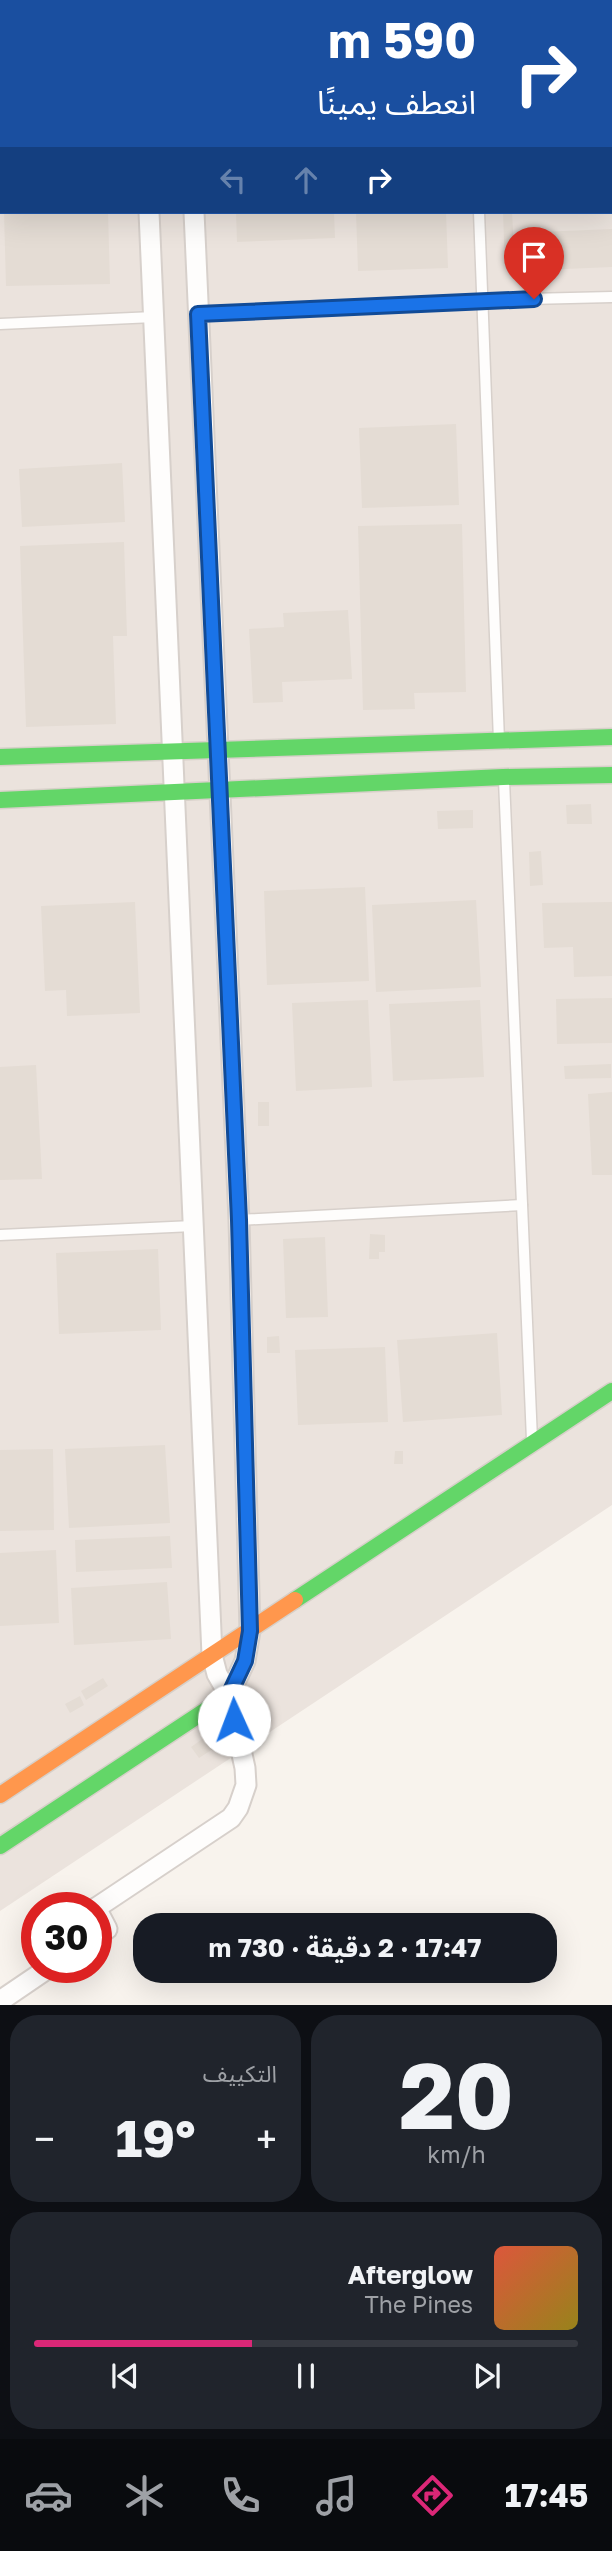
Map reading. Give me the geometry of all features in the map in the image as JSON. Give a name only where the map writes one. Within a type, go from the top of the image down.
[{"type":"street","points":[[112,1897],[232,1818],[246,1785],[245,1768],[229,1695],[217,1674],[212,1655],[149,214]]},
{"type":"street","points":[[0,1846],[229,1695],[245,1661],[250,1631],[239,1220],[194,214]]},
{"type":"street","points":[[0,757],[612,737]]},
{"type":"street","points":[[0,800],[503,777],[612,775]]},
{"type":"street","points":[[0,1795],[612,1391]]},
{"type":"street","points":[[0,2000],[26,1983]]},
{"type":"lane","points":[[479,214],[499,741]]},
{"type":"lane","points":[[198,314],[612,296]]},
{"type":"lane","points":[[0,324],[154,317]]},
{"type":"lane","points":[[503,777],[533,1444]]},
{"type":"lane","points":[[239,1220],[522,1205]]},
{"type":"lane","points":[[0,1235],[193,1227]]},
{"type":"shaded area","points":[[0,214],[612,214],[612,1505],[29,1892],[21,1892],[21,1897],[0,1911]]},
{"type":"building","points":[[4,214],[108,214],[110,284],[6,286]]},
{"type":"building","points":[[236,214],[334,214],[335,238],[237,242]]},
{"type":"building","points":[[356,214],[446,214],[448,268],[358,271]]},
{"type":"building","points":[[503,214],[512,214],[515,267],[505,268]]},
{"type":"building","points":[[612,229],[612,267],[518,271],[516,233]]},
{"type":"building","points":[[456,424],[459,505],[362,508],[359,428]]},
{"type":"building","points":[[122,463],[125,522],[22,527],[19,469]]},
{"type":"building","points":[[462,524],[466,692],[414,693],[415,709],[363,710],[358,526]]},
{"type":"building","points":[[124,542],[127,636],[113,636],[116,724],[26,727],[20,546]]},
{"type":"building","points":[[348,610],[352,679],[282,682],[283,702],[253,703],[249,629],[284,627],[283,613]]},
{"type":"building","points":[[591,804],[592,824],[567,824],[566,805]]},
{"type":"building","points":[[473,810],[473,828],[438,829],[437,811]]},
{"type":"building","points":[[541,851],[543,885],[530,886],[529,852]]},
{"type":"building","points":[[365,887],[369,981],[267,985],[264,891]]},
{"type":"building","points":[[476,900],[481,987],[376,992],[372,905]]},
{"type":"building","points":[[135,902],[140,1013],[67,1016],[66,990],[45,991],[41,906]]},
{"type":"building","points":[[612,902],[612,976],[574,977],[573,947],[544,948],[542,903]]},
{"type":"building","points":[[612,998],[612,1043],[557,1044],[556,999]]},
{"type":"building","points":[[368,1000],[372,1087],[296,1091],[292,1003]]},
{"type":"building","points":[[480,1000],[484,1077],[393,1081],[389,1004]]},
{"type":"building","points":[[611,1064],[611,1078],[565,1079],[564,1066]]},
{"type":"building","points":[[36,1065],[42,1179],[0,1180],[0,1067]]},
{"type":"building","points":[[612,1092],[612,1175],[592,1175],[588,1094]]},
{"type":"building","points":[[258,1102],[269,1102],[269,1126],[258,1126]]},
{"type":"building","points":[[370,1234],[385,1235],[385,1252],[379,1252],[379,1259],[369,1259]]},
{"type":"building","points":[[325,1237],[328,1317],[286,1318],[283,1239]]},
{"type":"building","points":[[158,1249],[161,1330],[59,1334],[56,1253]]},
{"type":"building","points":[[497,1333],[502,1415],[403,1422],[397,1340]]},
{"type":"building","points":[[279,1336],[280,1353],[267,1353],[267,1337]]},
{"type":"building","points":[[385,1347],[388,1422],[298,1425],[295,1350]]},
{"type":"building","points":[[165,1445],[170,1523],[69,1528],[65,1449]]},
{"type":"building","points":[[53,1449],[54,1530],[0,1531],[0,1450]]},
{"type":"building","points":[[395,1451],[403,1451],[403,1464],[394,1464]]},
{"type":"building","points":[[170,1536],[172,1568],[76,1572],[75,1540]]},
{"type":"building","points":[[56,1550],[59,1623],[0,1626],[0,1553]]},
{"type":"building","points":[[167,1582],[171,1639],[74,1645],[71,1588]]},
{"type":"building","points":[[103,1678],[108,1686],[86,1700],[81,1691]]},
{"type":"building","points":[[80,1696],[84,1705],[70,1713],[65,1704]]},
{"type":"building","points":[[208,1735],[216,1747],[199,1758],[191,1747]]},
{"type":"traffic: fast","points":[[0,757],[612,737]]},
{"type":"traffic: fast","points":[[0,800],[503,777],[612,775]]},
{"type":"traffic: fast","points":[[295,1600],[612,1391]]},
{"type":"traffic: fast","points":[[0,1846],[229,1695]]},
{"type":"traffic: slow","points":[[0,1795],[295,1600]]},
{"type":"route","points":[[234,1720],[229,1695],[245,1661],[250,1631],[239,1220],[198,314],[534,299]]}]
